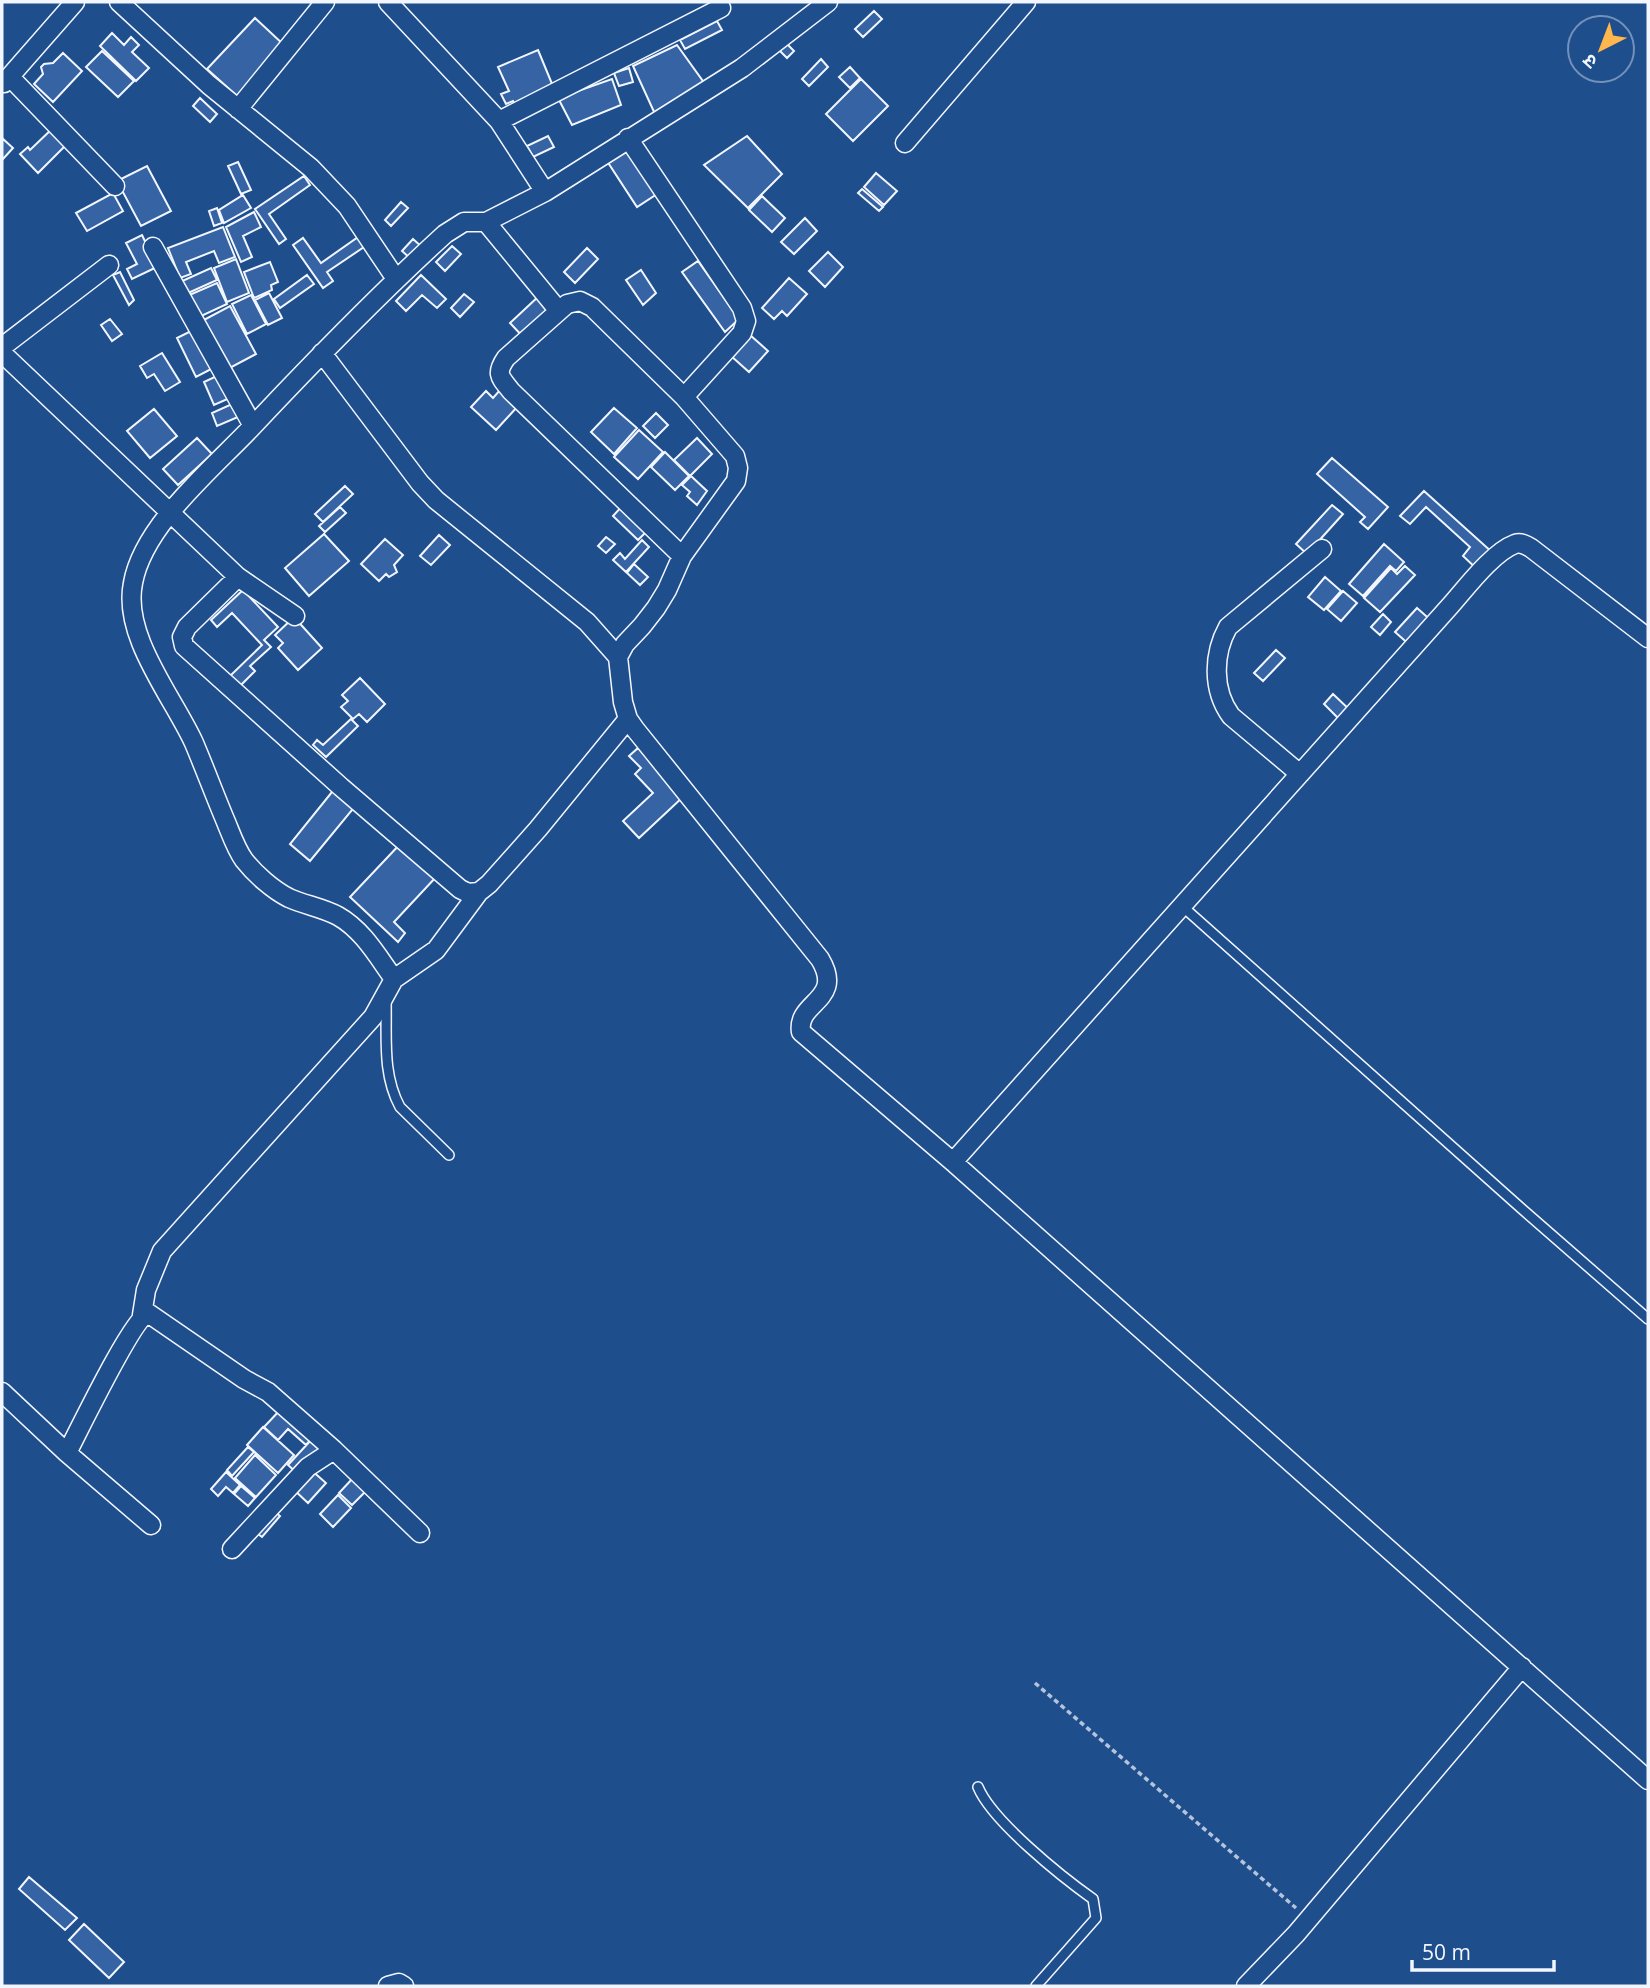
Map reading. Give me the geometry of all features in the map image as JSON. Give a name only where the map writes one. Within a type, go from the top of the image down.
[{"type":"street","points":[[75,2],[6,81],[115,186]]},
{"type":"street","points":[[119,2],[238,110],[311,168],[347,206],[396,279]]},
{"type":"street","points":[[238,110],[326,2]]},
{"type":"street","points":[[388,2],[499,121],[545,192]]},
{"type":"street","points":[[394,979],[364,938],[352,927],[339,917],[286,897],[244,860],[193,742],[142,642],[131,602],[132,584],[142,554],[171,512],[322,353],[445,234],[464,222],[486,222],[545,192],[743,68],[828,2]]},
{"type":"street","points":[[905,143],[1019,4]]},
{"type":"street","points":[[499,121],[721,8]]},
{"type":"street","points":[[628,138],[742,308],[746,321],[742,332],[684,397]]},
{"type":"street","points":[[486,222],[559,312]]},
{"type":"street","points":[[153,247],[253,426]]},
{"type":"street","points":[[2,347],[110,265]]},
{"type":"street","points":[[618,657],[667,590],[682,556],[736,481],[738,468],[735,456],[684,397],[592,307],[580,301],[567,304],[506,358],[499,368],[500,376],[511,391],[682,556]]},
{"type":"street","points":[[2,353],[238,577],[295,616]]},
{"type":"street","points":[[322,353],[420,483],[436,500],[587,622],[618,657],[628,719],[827,971],[827,990],[804,1017],[800,1025],[801,1032],[953,1162],[1648,1780]]},
{"type":"street","points":[[953,1162],[1458,597],[1490,563],[1515,544],[1531,548],[1648,638]]},
{"type":"street","points":[[1300,774],[1231,716],[1222,700],[1216,668],[1217,653],[1228,626],[1322,548]]},
{"type":"street","points":[[238,577],[187,627],[181,637],[184,646],[341,787],[460,888],[468,892],[479,892]]},
{"type":"street","points":[[67,1452],[142,1315],[146,1290],[162,1251],[373,1017],[394,979],[436,950],[479,892],[538,829],[628,719]]},
{"type":"street","points":[[142,1315],[148,1312],[155,1315],[190,1343],[268,1392],[334,1450],[420,1533]]},
{"type":"street","points":[[2,1392],[152,1525]]},
{"type":"street","points":[[232,1549],[302,1472],[334,1450]]},
{"type":"street","points":[[1246,1986],[1308,1919],[1522,1667]]},
{"type":"street","points":[[388,1986],[399,1983],[404,1986]]},
{"type":"lane","points":[[1181,905],[1648,1319]]},
{"type":"lane","points":[[386,996],[387,1070],[394,1097],[400,1107],[449,1155]]},
{"type":"lane","points":[[978,1787],[989,1808],[1021,1839],[1093,1899],[1096,1917],[1036,1986]]},
{"type":"path","points":[[1035,1683],[1308,1919]]},
{"type":"building","points":[[874,11],[882,19],[863,37],[855,29]]},
{"type":"building","points":[[255,18],[284,45],[237,96],[207,69]]},
{"type":"building","points":[[717,21],[722,30],[685,49],[680,40]]},
{"type":"building","points":[[112,33],[124,45],[131,37],[139,45],[132,52],[149,68],[136,81],[100,46]]},
{"type":"building","points":[[786,43],[794,51],[787,58],[779,50]]},
{"type":"building","points":[[677,45],[705,84],[655,114],[633,66]]},
{"type":"building","points":[[538,50],[555,91],[516,108],[513,101],[506,104],[501,94],[509,91],[498,67]]},
{"type":"building","points":[[102,51],[134,81],[118,97],[86,67]]},
{"type":"building","points":[[63,53],[82,71],[53,102],[34,84],[43,74],[41,67],[53,63]]},
{"type":"building","points":[[821,59],[828,67],[809,86],[802,79]]},
{"type":"building","points":[[850,67],[860,78],[850,88],[839,77]]},
{"type":"building","points":[[629,68],[633,82],[619,86],[614,73]]},
{"type":"building","points":[[612,79],[621,105],[572,125],[558,98]]},
{"type":"building","points":[[861,79],[888,106],[853,141],[826,114]]},
{"type":"building","points":[[200,98],[217,114],[210,122],[193,106]]},
{"type":"building","points":[[54,127],[69,142],[38,173],[20,154],[28,147],[30,150]]},
{"type":"building","points":[[548,136],[554,147],[533,157],[527,146]]},
{"type":"building","points":[[747,136],[782,174],[748,208],[704,165]]},
{"type":"building","points":[[2,138],[13,148],[3,159],[2,157]]},
{"type":"building","points":[[627,148],[657,194],[637,207],[607,161]]},
{"type":"building","points":[[238,162],[251,190],[241,194],[228,166]]},
{"type":"building","points":[[147,166],[171,211],[141,226],[117,181]]},
{"type":"building","points":[[876,173],[897,191],[884,205],[864,187]]},
{"type":"building","points":[[304,176],[310,185],[269,214],[286,239],[279,244],[255,209]]},
{"type":"building","points":[[862,189],[883,207],[879,211],[858,193]]},
{"type":"building","points":[[113,193],[123,211],[87,231],[76,213]]},
{"type":"building","points":[[243,195],[251,208],[224,223],[219,210]]},
{"type":"building","points":[[762,196],[785,218],[772,232],[749,210]]},
{"type":"building","points":[[401,202],[408,208],[391,226],[385,220]]},
{"type":"building","points":[[217,208],[222,223],[214,226],[209,211]]},
{"type":"building","points":[[254,212],[261,227],[243,236],[252,257],[241,262],[226,227]]},
{"type":"building","points":[[805,218],[817,231],[794,254],[781,242]]},
{"type":"building","points":[[223,227],[235,257],[219,263],[214,251],[186,262],[191,274],[180,278],[168,248]]},
{"type":"building","points":[[142,235],[157,267],[132,279],[127,269],[137,264],[126,243]]},
{"type":"building","points":[[361,235],[367,245],[327,272],[333,281],[323,288],[293,245],[303,238],[321,263]]},
{"type":"building","points":[[413,239],[422,247],[411,259],[402,251]]},
{"type":"building","points":[[452,246],[461,254],[445,271],[436,262]]},
{"type":"building","points":[[587,248],[598,259],[575,283],[564,272]]},
{"type":"building","points":[[828,252],[843,267],[825,287],[809,271]]},
{"type":"building","points":[[236,259],[249,293],[227,302],[214,268]]},
{"type":"building","points":[[698,261],[739,319],[725,332],[682,272]]},
{"type":"building","points":[[270,262],[278,282],[271,285],[272,290],[254,298],[244,272]]},
{"type":"building","points":[[211,268],[217,280],[186,294],[180,282]]},
{"type":"building","points":[[641,270],[656,293],[643,305],[626,280]]},
{"type":"building","points":[[120,272],[134,300],[129,305],[113,275]]},
{"type":"building","points":[[307,275],[314,284],[280,308],[274,299]]},
{"type":"building","points":[[421,275],[446,299],[437,308],[422,295],[406,311],[396,301]]},
{"type":"building","points":[[789,278],[807,294],[787,316],[782,311],[774,319],[762,308]]},
{"type":"building","points":[[217,283],[227,304],[197,318],[187,296]]},
{"type":"building","points":[[269,293],[282,318],[268,325],[255,300]]},
{"type":"building","points":[[464,294],[474,302],[460,317],[451,308]]},
{"type":"building","points":[[251,295],[266,324],[247,334],[232,304]]},
{"type":"building","points":[[540,295],[556,312],[526,340],[510,323]]},
{"type":"building","points":[[230,306],[256,354],[226,370],[200,322]]},
{"type":"building","points":[[110,319],[122,334],[112,341],[101,325]]},
{"type":"building","points":[[195,329],[215,367],[196,377],[177,338]]},
{"type":"building","points":[[750,335],[768,351],[749,372],[731,356]]},
{"type":"building","points":[[162,353],[180,382],[165,391],[154,374],[147,378],[140,366]]},
{"type":"building","points":[[221,374],[232,397],[214,405],[204,382]]},
{"type":"building","points":[[501,389],[518,406],[496,430],[471,407],[486,391],[493,398]]},
{"type":"building","points":[[232,404],[238,417],[217,426],[212,413]]},
{"type":"building","points":[[614,408],[637,428],[614,454],[591,432]]},
{"type":"building","points":[[154,409],[177,436],[150,458],[127,431]]},
{"type":"building","points":[[656,413],[668,425],[655,438],[643,426]]},
{"type":"building","points":[[639,430],[663,452],[638,479],[614,457]]},
{"type":"building","points":[[197,438],[212,454],[178,485],[163,469]]},
{"type":"building","points":[[697,438],[712,454],[690,476],[674,460]]},
{"type":"building","points":[[665,452],[689,476],[675,490],[651,467]]},
{"type":"building","points":[[1332,458],[1388,507],[1368,529],[1360,522],[1365,517],[1317,474]]},
{"type":"building","points":[[691,476],[707,491],[697,505],[687,496],[690,492],[682,485]]},
{"type":"building","points":[[345,486],[353,494],[323,522],[315,514]]},
{"type":"building","points":[[1424,491],[1493,553],[1478,570],[1463,556],[1470,547],[1426,507],[1410,524],[1400,516]]},
{"type":"building","points":[[624,504],[649,529],[638,540],[613,516]]},
{"type":"building","points":[[1332,505],[1343,514],[1307,554],[1296,544]]},
{"type":"building","points":[[340,507],[346,513],[325,532],[319,526]]},
{"type":"building","points":[[324,534],[349,561],[309,596],[285,568]]},
{"type":"building","points":[[439,535],[450,545],[431,565],[420,556]]},
{"type":"building","points":[[606,537],[615,544],[606,553],[598,546]]},
{"type":"building","points":[[385,539],[403,555],[394,565],[397,572],[389,577],[386,574],[379,581],[361,564]]},
{"type":"building","points":[[642,540],[649,547],[626,572],[613,560],[620,553],[625,559]]},
{"type":"building","points":[[1384,544],[1404,562],[1396,571],[1390,566],[1363,596],[1349,584]]},
{"type":"building","points":[[634,564],[648,577],[640,585],[627,573]]},
{"type":"building","points":[[1405,566],[1415,575],[1380,612],[1364,598],[1391,568],[1397,574]]},
{"type":"building","points":[[1325,577],[1341,591],[1324,610],[1308,597]]},
{"type":"building","points":[[243,590],[278,627],[264,640],[271,647],[250,666],[255,671],[240,686],[230,676],[262,645],[232,613],[217,627],[211,620]]},
{"type":"building","points":[[1343,591],[1357,603],[1341,621],[1327,609]]},
{"type":"building","points":[[1417,608],[1434,623],[1412,647],[1395,632]]},
{"type":"building","points":[[1383,614],[1391,622],[1380,635],[1371,627]]},
{"type":"building","points":[[294,617],[322,648],[298,670],[278,648],[283,643],[275,635]]},
{"type":"building","points":[[1276,650],[1285,658],[1263,681],[1254,673]]},
{"type":"building","points":[[360,678],[385,704],[367,722],[359,714],[353,719],[341,707],[348,701],[342,695]]},
{"type":"building","points":[[1333,694],[1353,713],[1343,723],[1324,704]]},
{"type":"building","points":[[351,719],[358,726],[326,757],[313,745],[317,740],[323,745]]},
{"type":"building","points":[[638,748],[684,796],[639,838],[623,821],[653,793],[635,774],[641,768],[629,756]]},
{"type":"building","points":[[336,787],[357,804],[310,861],[290,844]]},
{"type":"building","points":[[402,842],[437,876],[394,922],[405,933],[398,942],[350,897]]},
{"type":"building","points":[[282,1408],[313,1437],[306,1445],[288,1429],[278,1440],[264,1427]]},
{"type":"building","points":[[263,1427],[294,1455],[278,1473],[247,1445]]},
{"type":"building","points":[[312,1439],[322,1448],[298,1474],[288,1465]]},
{"type":"building","points":[[248,1447],[254,1452],[232,1476],[227,1470]]},
{"type":"building","points":[[255,1455],[276,1475],[256,1497],[235,1478]]},
{"type":"building","points":[[310,1469],[326,1483],[308,1503],[292,1488]]},
{"type":"building","points":[[226,1472],[240,1485],[233,1493],[226,1487],[218,1496],[211,1489]]},
{"type":"building","points":[[353,1478],[366,1491],[352,1505],[339,1493]]},
{"type":"building","points":[[241,1486],[255,1498],[248,1506],[234,1494]]},
{"type":"building","points":[[338,1495],[351,1508],[333,1527],[320,1514]]},
{"type":"building","points":[[273,1510],[280,1516],[262,1537],[254,1531]]},
{"type":"building","points":[[29,1877],[77,1918],[65,1930],[19,1889]]},
{"type":"building","points":[[84,1924],[124,1962],[109,1978],[69,1940]]}]
